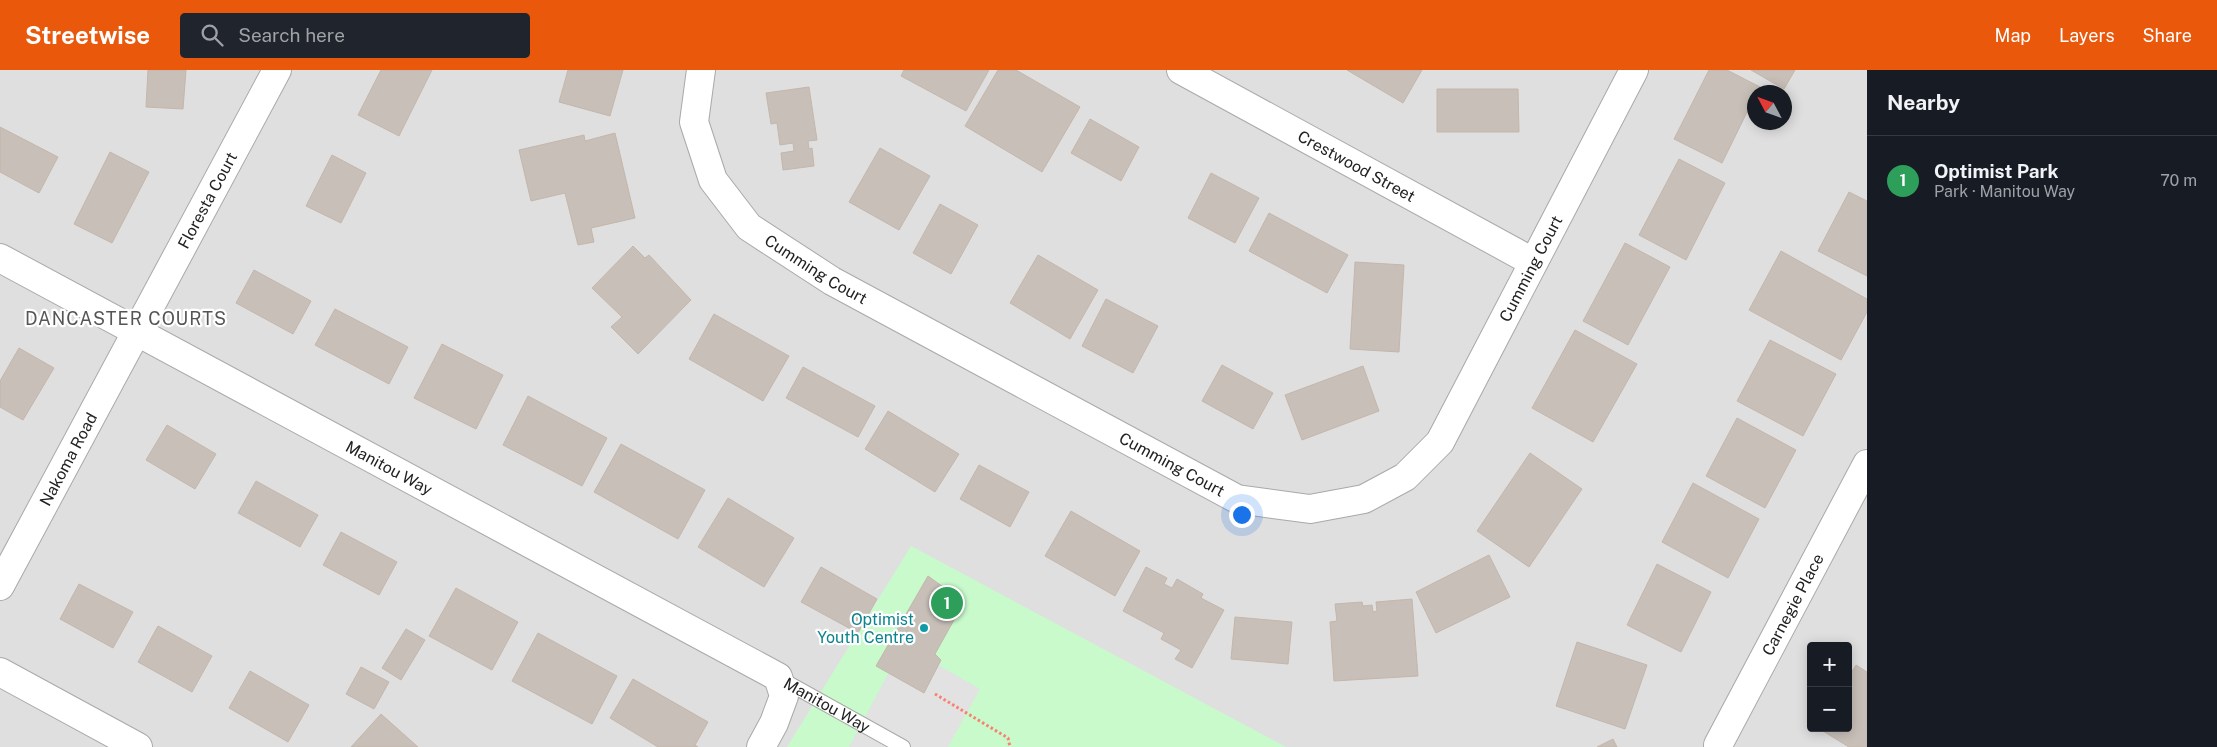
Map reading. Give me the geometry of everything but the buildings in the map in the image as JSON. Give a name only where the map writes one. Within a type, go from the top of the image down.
[{"type":"street","name":"Floresta Court","points":[[136,332],[276,70]]},
{"type":"street","name":"Cumming Court","points":[[701,70],[694,122],[713,180],[749,227],[832,282],[1237,499],[1310,509],[1364,499],[1405,477],[1440,442],[1634,70]]},
{"type":"street","name":"Crestwood Street","points":[[1180,70],[1533,262]]},
{"type":"street","name":"Manitou Way","points":[[0,258],[781,687]]},
{"type":"street","name":"Nakoma Road","points":[[0,586],[136,332]]},
{"type":"street","name":"Carnegie Place","points":[[1718,745],[1867,464]]},
{"type":"street","points":[[0,672],[138,747]]},
{"type":"street","points":[[760,747],[774,723],[781,687]]},
{"type":"lane","name":"Manitou Way","points":[[781,687],[903,747]]},
{"type":"path","points":[[935,694],[1008,738],[1010,747]]},
{"type":"shaded area","points":[[0,70],[1867,70],[1867,747],[0,747]]},
{"type":"shaded area","points":[[938,665],[980,689],[948,747],[849,747],[889,672],[924,693]]},
{"type":"green space","points":[[911,546],[1286,747],[787,747]]},
{"type":"place","name":"Optimist Park","points":[[947,603]]},
{"type":"place","name":"Optimist Youth Centre","points":[[924,628]]},
{"type":"district","name":"DANCASTER COURTS","points":[[126,318]]}]
